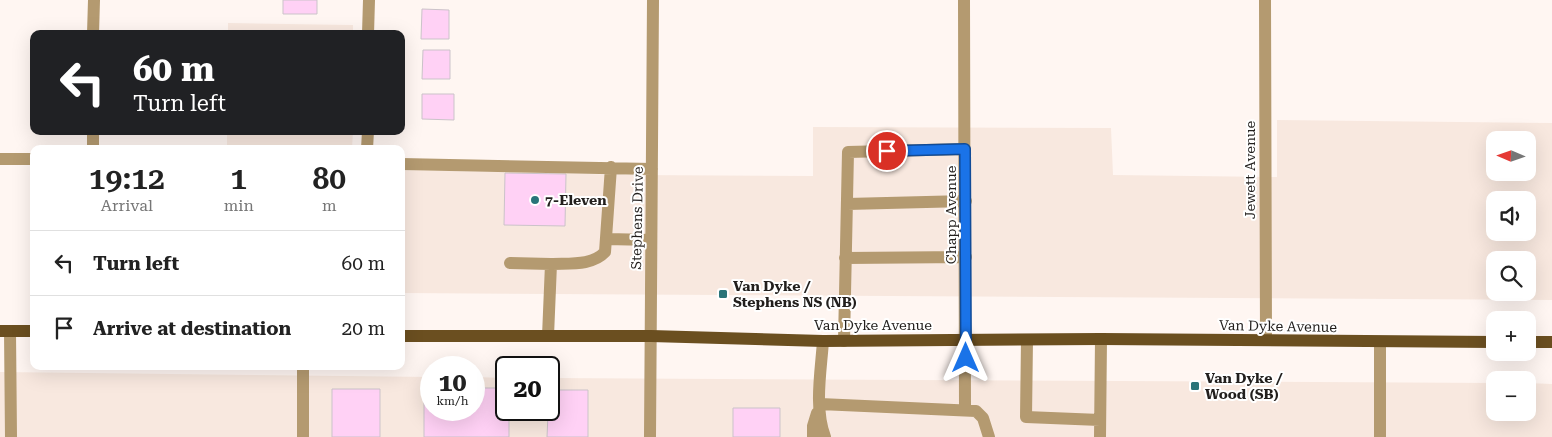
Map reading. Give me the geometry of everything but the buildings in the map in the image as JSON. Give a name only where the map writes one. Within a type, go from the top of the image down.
[{"type":"main road","points":[[5,331],[30,331]]},
{"type":"main road","name":"Van Dyke Avenue","points":[[405,336],[651,336],[823,341],[1101,339],[1486,342]]},
{"type":"main road","points":[[1536,342],[1552,342]]},
{"type":"street","points":[[93,30],[94,0]]},
{"type":"street","points":[[368,0],[368,30]]},
{"type":"street","name":"Stephens Drive","points":[[650,437],[653,0]]},
{"type":"street","name":"Chapp Avenue","points":[[964,0],[966,202],[965,409]]},
{"type":"street","name":"Jewett Avenue","points":[[1265,0],[1266,340]]},
{"type":"street","points":[[844,340],[848,152],[965,149]]},
{"type":"street","points":[[0,159],[30,159]]},
{"type":"street","points":[[405,164],[652,169]]},
{"type":"street","points":[[510,263],[578,263],[595,260],[605,252],[611,167]]},
{"type":"street","points":[[847,204],[966,202]]},
{"type":"street","points":[[607,239],[651,240]]},
{"type":"street","points":[[846,258],[966,257]]},
{"type":"street","points":[[548,336],[551,264]]},
{"type":"street","points":[[5,331],[11,437]]},
{"type":"street","points":[[1100,437],[1101,339]]},
{"type":"street","points":[[1028,340],[1026,417],[1100,420]]},
{"type":"street","points":[[823,341],[820,404],[821,427],[825,437]]},
{"type":"street","points":[[1380,342],[1380,437]]},
{"type":"street","points":[[303,437],[304,370]]},
{"type":"street","points":[[820,404],[965,409],[976,411],[983,418],[989,437]]},
{"type":"street","points":[[813,437],[813,426],[820,404]]},
{"type":"shaded area","points":[[228,23],[353,25],[353,30],[228,30]]},
{"type":"shaded area","points":[[1277,120],[1552,123],[1552,300],[1536,300],[1536,251],[1486,251],[1486,300],[405,293],[405,170],[632,175],[813,176],[813,127],[1111,128],[1113,175],[1277,177]]},
{"type":"shaded area","points":[[227,135],[353,135],[352,145],[227,145]]},
{"type":"shaded area","points":[[0,372],[420,377],[420,421],[485,421],[485,377],[495,378],[495,421],[560,421],[560,378],[1486,383],[1486,421],[1536,421],[1536,383],[1552,384],[1552,437],[0,437]]},
{"type":"place","name":"7-Eleven","points":[[535,200]]},
{"type":"place","name":"Van Dyke / Stephens NS (NB)","points":[[723,294]]},
{"type":"place","name":"Van Dyke / Wood (SB)","points":[[1195,386]]},
{"type":"route","points":[[887,151],[965,149],[966,358]]}]
